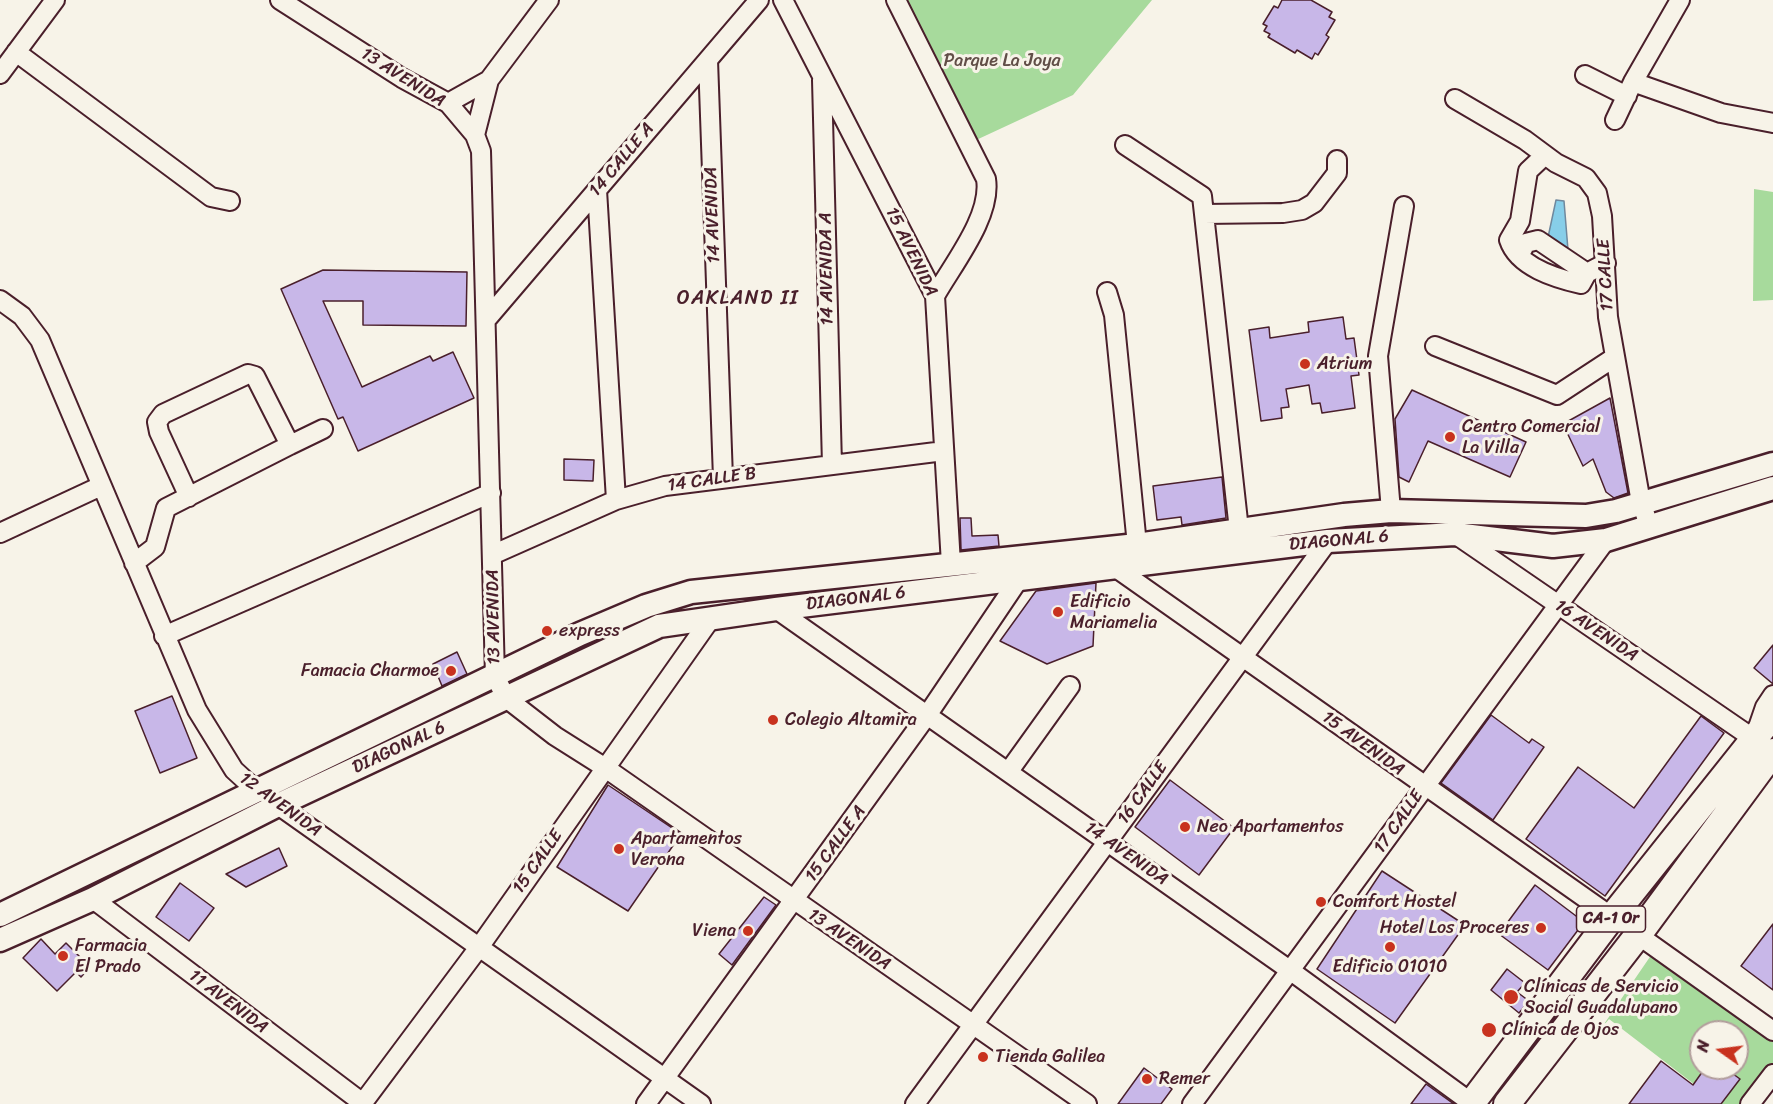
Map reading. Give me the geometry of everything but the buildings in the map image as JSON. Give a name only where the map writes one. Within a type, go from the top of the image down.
[{"type":"highway","name":"CA-1 Or","points":[[1507,1104],[1638,935],[1768,749],[1773,715]]},
{"type":"highway","name":"CA-1 Or","points":[[1472,1104],[1612,917],[1768,749]]},
{"type":"main road","name":"DIAGONAL 6","points":[[0,940],[93,899],[278,805],[659,626],[712,617],[1455,524],[1586,516],[1641,503],[1773,464]]},
{"type":"main road","name":"DIAGONAL 6","points":[[0,915],[614,618],[691,592],[1137,545],[1307,519],[1391,511],[1553,546],[1606,540],[1773,488]]},
{"type":"main road","name":"12 AVENIDA","points":[[258,792],[278,805]]},
{"type":"street","points":[[0,74],[55,0]]},
{"type":"street","name":"13 AVENIDA","points":[[280,0],[402,78],[448,103],[475,135],[481,150],[495,676],[506,698],[555,736],[604,767],[794,902],[1088,1104]]},
{"type":"street","points":[[475,135],[489,80],[549,0]]},
{"type":"street","name":"14 CALLE A","points":[[486,320],[759,0]]},
{"type":"street","name":"15 AVENIDA","points":[[783,0],[935,296],[951,564]]},
{"type":"street","points":[[896,0],[986,179],[988,194],[983,213],[935,296]]},
{"type":"street","points":[[1615,120],[1680,0]]},
{"type":"street","points":[[16,52],[211,197],[230,201]]},
{"type":"street","name":"14 AVENIDA","points":[[708,60],[723,478]]},
{"type":"street","name":"14 AVENIDA A","points":[[822,74],[832,465]]},
{"type":"street","points":[[1585,75],[1721,113],[1773,123]]},
{"type":"street","points":[[448,103],[489,80]]},
{"type":"street","name":"17 CALLE","points":[[1455,99],[1586,178],[1597,193],[1602,216],[1608,317],[1641,503],[1649,527]]},
{"type":"street","points":[[1125,145],[1203,205],[1283,213],[1302,210],[1314,203],[1337,173],[1337,160]]},
{"type":"street","points":[[1545,155],[1528,171],[1520,221],[1509,240],[1519,256],[1533,266],[1575,283],[1581,284],[1587,273],[1606,263]]},
{"type":"street","points":[[597,190],[616,500]]},
{"type":"street","points":[[1203,205],[1239,530]]},
{"type":"street","points":[[1391,511],[1378,356],[1404,206]]},
{"type":"street","points":[[1519,256],[1526,243],[1538,240],[1587,273]]},
{"type":"street","points":[[1107,292],[1114,315],[1137,545]]},
{"type":"street","name":"12 AVENIDA","points":[[0,300],[22,316],[40,340],[197,710],[234,770],[258,792]]},
{"type":"street","points":[[1435,346],[1557,395],[1615,357]]},
{"type":"street","points":[[189,497],[159,432],[157,422],[163,414],[251,374],[255,376],[290,445]]},
{"type":"street","points":[[134,563],[155,547],[160,537],[161,522],[166,508],[323,429]]},
{"type":"street","name":"14 CALLE B","points":[[492,555],[616,500],[665,486],[944,451]]},
{"type":"street","points":[[0,533],[101,486]]},
{"type":"street","points":[[164,636],[491,493]]},
{"type":"street","name":"16 AVENIDA","points":[[1455,524],[1558,604],[1768,749]]},
{"type":"street","name":"17 CALLE","points":[[1192,1104],[1606,540]]},
{"type":"street","name":"16 CALLE","points":[[915,1104],[975,1025],[1240,657],[1328,541]]},
{"type":"street","name":"15 AVENIDA","points":[[1116,568],[1424,787],[1612,917]]},
{"type":"street","name":"15 CALLE A","points":[[646,1104],[928,714],[1019,579]]},
{"type":"street","name":"14 AVENIDA","points":[[776,609],[1291,971],[1472,1104]]},
{"type":"street","name":"15 CALLE","points":[[363,1104],[480,946],[604,767],[712,617]]},
{"type":"street","points":[[1009,771],[1070,686]]},
{"type":"street","points":[[1768,749],[1765,707],[1773,695]]},
{"type":"street","name":"12 AVENIDA","points":[[278,805],[700,1104]]},
{"type":"street","name":"11 AVENIDA","points":[[93,899],[363,1104]]},
{"type":"street","points":[[1638,935],[1773,1031]]},
{"type":"street","points":[[1750,1104],[1773,1074]]},
{"type":"green space","name":"Parque La Joya","points":[[903,0],[1152,0],[1073,95],[974,141]]},
{"type":"green space","points":[[1754,189],[1773,192],[1773,300],[1753,301]]},
{"type":"green space","points":[[1656,948],[1773,1031],[1773,1074],[1750,1104],[1720,1104],[1609,1019],[1600,1030]]},
{"type":"water","points":[[1556,200],[1564,201],[1568,250],[1547,242]]},
{"type":"place","name":"Atrium","points":[[1305,364]]},
{"type":"place","name":"Centro Comercial La Villa","points":[[1450,437]]},
{"type":"place","name":"Edificio Mariamelia","points":[[1058,612]]},
{"type":"place","name":"express","points":[[547,631]]},
{"type":"place","name":"Famacia Charmoe","points":[[451,671]]},
{"type":"place","name":"Colegio Altamira","points":[[773,720]]},
{"type":"place","name":"Neo Apartamentos","points":[[1185,827]]},
{"type":"place","name":"Apartamentos Verona","points":[[619,849]]},
{"type":"place","name":"Comfort Hostel","points":[[1321,902]]},
{"type":"place","name":"Hotel Los Proceres","points":[[1541,928]]},
{"type":"place","name":"Viena","points":[[748,931]]},
{"type":"place","name":"Edificio 01010","points":[[1390,947]]},
{"type":"place","name":"Farmacia El Prado","points":[[63,956]]},
{"type":"place","name":"Clínicas de Servicio Social Guadalupano","points":[[1511,997]]},
{"type":"place","name":"Clínica de Ojos","points":[[1489,1030]]},
{"type":"place","name":"Tienda Galilea","points":[[983,1057]]},
{"type":"place","name":"Remer","points":[[1147,1079]]},
{"type":"district","name":"OAKLAND II","points":[[738,299]]}]
